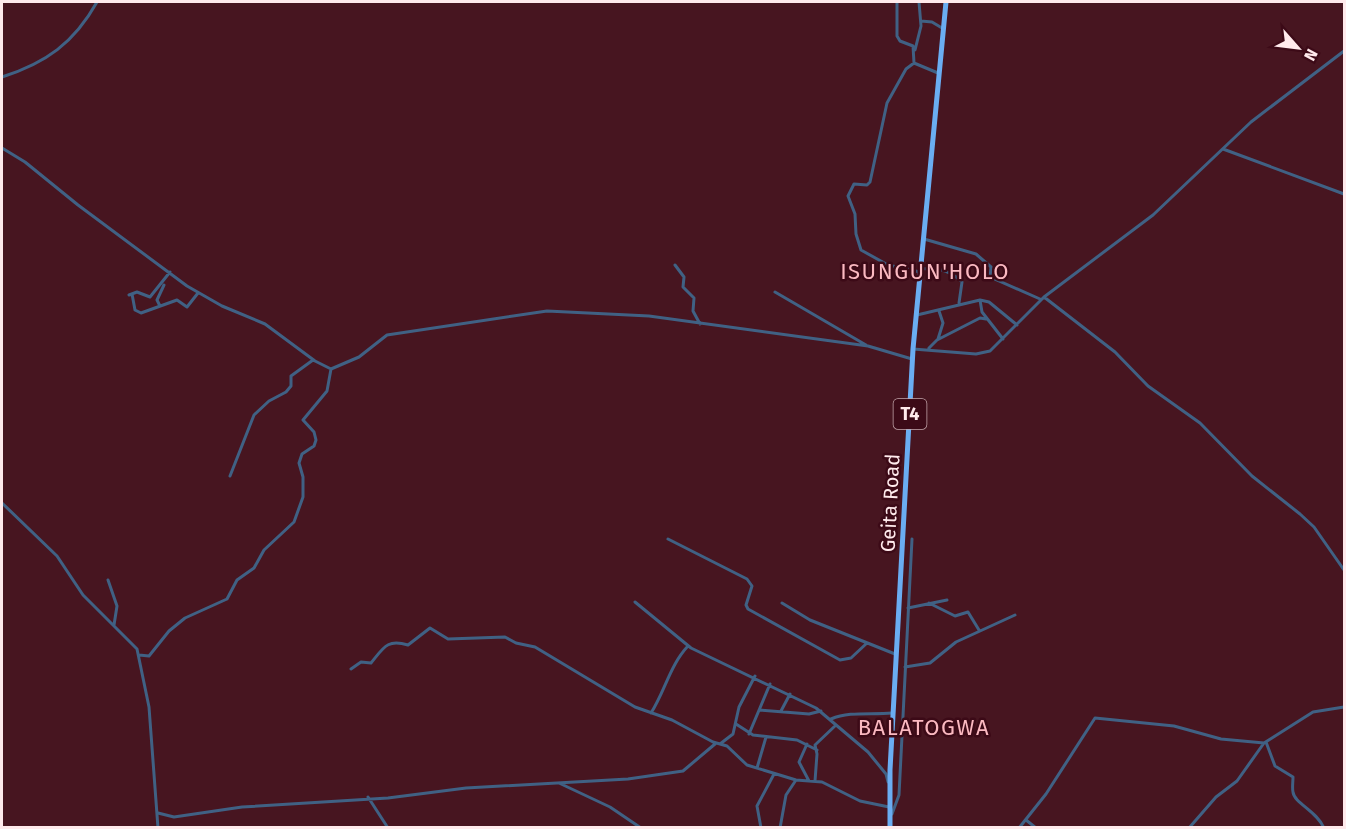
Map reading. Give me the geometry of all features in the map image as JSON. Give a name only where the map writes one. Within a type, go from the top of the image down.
[{"type":"highway","name":"Geita Road","points":[[889,825],[889,786],[913,349],[946,2]]},
{"type":"street","points":[[2,77],[57,53],[85,21],[97,2]]},
{"type":"street","points":[[897,2],[897,36],[900,41],[912,45],[914,53]]},
{"type":"street","points":[[914,63],[921,21],[919,2]]},
{"type":"street","points":[[921,21],[938,23],[944,29]]},
{"type":"street","points":[[913,349],[929,348],[981,354],[990,351],[1042,298],[1153,215],[1251,122],[1344,51]]},
{"type":"street","points":[[914,63],[939,74]]},
{"type":"street","points":[[914,63],[906,69],[887,103],[870,182],[852,186],[848,199],[855,214],[858,246],[864,253],[888,265],[921,271],[944,270],[962,282],[959,304]]},
{"type":"street","points":[[2,148],[25,162],[78,205],[198,293],[265,324],[313,360],[331,369],[359,357],[387,335],[520,313],[547,311],[615,313],[868,346],[913,360]]},
{"type":"street","points":[[1223,149],[1344,194]]},
{"type":"street","points":[[924,239],[976,254],[991,267],[989,276],[1042,298],[1115,352],[1148,386],[1200,423],[1252,476],[1314,527],[1344,570]]},
{"type":"street","points":[[675,265],[684,277],[683,287],[694,298],[693,311],[700,324]]},
{"type":"street","points":[[166,269],[166,279],[150,297],[137,292],[131,295],[138,312],[177,300],[187,307],[198,293]]},
{"type":"street","points":[[161,306],[157,300],[170,272]]},
{"type":"street","points":[[775,292],[868,346]]},
{"type":"street","points":[[917,315],[980,300],[989,302],[1017,325]]},
{"type":"street","points":[[980,300],[980,306],[986,319],[1003,339]]},
{"type":"street","points":[[938,339],[944,323],[939,311]]},
{"type":"street","points":[[929,348],[938,339],[980,318],[986,319]]},
{"type":"street","points":[[230,476],[254,415],[269,400],[286,392],[291,386],[291,376],[313,360]]},
{"type":"street","points":[[139,655],[151,655],[166,634],[185,618],[227,599],[237,580],[255,567],[264,550],[294,522],[303,497],[303,474],[299,464],[302,454],[314,446],[316,440],[314,432],[303,420],[327,391],[331,369]]},
{"type":"street","points":[[2,503],[57,556],[75,586],[134,644],[139,655],[148,700],[158,828]]},
{"type":"street","points":[[668,539],[747,579],[752,586],[746,605],[748,609],[840,660],[851,658],[867,643]]},
{"type":"street","points":[[889,825],[899,795],[912,539]]},
{"type":"street","points":[[108,580],[117,606],[114,626]]},
{"type":"street","points":[[908,608],[947,600]]},
{"type":"street","points":[[634,602],[688,646],[755,676],[821,711],[879,764],[886,774],[889,786]]},
{"type":"street","points":[[782,603],[810,620],[897,656]]},
{"type":"street","points":[[929,603],[955,616],[968,612],[979,630]]},
{"type":"street","points":[[905,667],[930,663],[956,642],[1015,615]]},
{"type":"street","points":[[351,669],[361,662],[371,663],[387,644],[397,641],[408,645],[430,628],[451,639],[505,637],[541,650],[635,707],[680,723],[730,748],[743,763],[796,780],[831,785],[860,801],[889,807]]},
{"type":"street","points":[[651,713],[664,692],[675,662],[688,646]]},
{"type":"street","points":[[158,813],[176,817],[242,807],[302,805],[368,797],[388,798],[465,788],[628,779],[683,771],[693,765],[708,747],[718,744],[733,734],[739,707],[755,676]]},
{"type":"street","points":[[749,734],[770,684]]},
{"type":"street","points":[[781,712],[789,694]]},
{"type":"street","points":[[1189,828],[1216,797],[1237,781],[1265,742],[1313,712],[1344,707]]},
{"type":"street","points":[[760,710],[809,714],[821,711]]},
{"type":"street","points":[[831,720],[850,713],[866,716],[893,715]]},
{"type":"street","points":[[1019,828],[1095,718],[1164,724],[1221,740],[1265,742]]},
{"type":"street","points":[[736,724],[749,734],[797,740],[817,750]]},
{"type":"street","points":[[815,781],[817,750],[815,745],[836,724]]},
{"type":"street","points":[[757,768],[766,736]]},
{"type":"street","points":[[1265,742],[1275,766],[1293,777],[1293,792],[1297,800],[1314,812],[1324,828]]},
{"type":"street","points":[[807,744],[799,762],[809,781]]},
{"type":"street","points":[[760,828],[757,806],[774,774]]},
{"type":"street","points":[[780,828],[786,795],[796,780]]},
{"type":"street","points":[[558,783],[610,807],[641,828]]},
{"type":"street","points":[[368,797],[388,828]]},
{"type":"street","points":[[1026,819],[1036,828]]},
{"type":"district","name":"ISUNGUN'HOLO","points":[[925,271]]},
{"type":"district","name":"BALATOGWA","points":[[924,727]]}]
